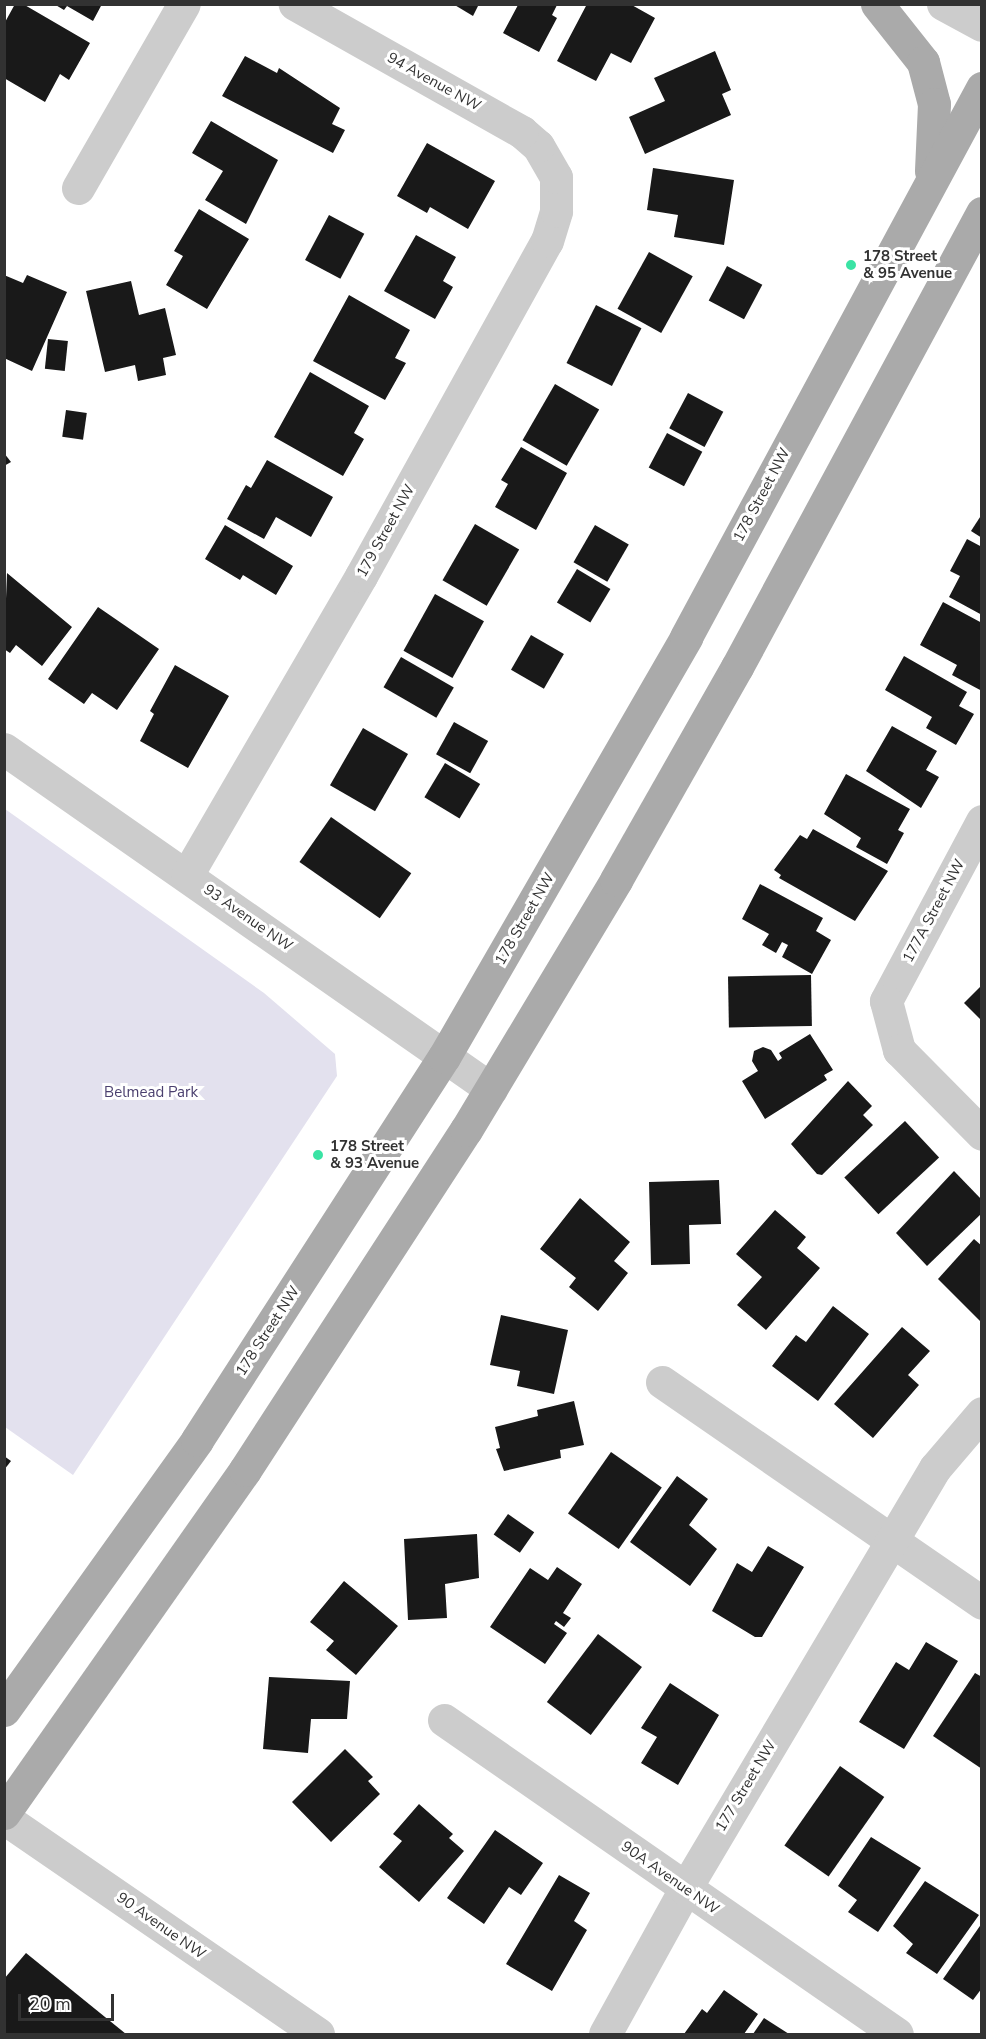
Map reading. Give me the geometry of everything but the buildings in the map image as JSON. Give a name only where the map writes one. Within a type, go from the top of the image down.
[{"type":"main road","points":[[877,4],[923,62],[931,88],[935,128],[929,186]]},
{"type":"main road","name":"178 Street NW","points":[[4,1710],[197,1440],[444,1057],[686,637],[981,88]]},
{"type":"main road","points":[[4,1813],[245,1470],[491,1089],[737,667],[981,213]]},
{"type":"main road","points":[[954,263],[981,233]]},
{"type":"street","points":[[78,188],[184,4]]},
{"type":"street","name":"94 Avenue NW","points":[[295,4],[522,132],[538,146],[556,177]]},
{"type":"street","points":[[943,4],[981,25]]},
{"type":"street","name":"179 Street NW","points":[[187,875],[361,576],[547,241],[556,211],[556,177]]},
{"type":"street","name":"93 Avenue NW","points":[[4,749],[491,1089]]},
{"type":"street","name":"177A Street NW","points":[[981,821],[886,1002],[899,1050],[981,1134]]},
{"type":"street","points":[[662,1382],[981,1604]]},
{"type":"street","name":"177 Street NW","points":[[605,2034],[685,1889],[935,1468],[981,1413]]},
{"type":"street","name":"90A Avenue NW","points":[[444,1720],[897,2034]]},
{"type":"street","name":"90 Avenue NW","points":[[4,1818],[318,2034]]},
{"type":"green space","name":"Belmead Park","points":[[5,809],[264,993],[335,1054],[337,1076],[73,1475],[5,1427]]},
{"type":"place","name":"178 Street & 95 Avenue","points":[[851,265]]},
{"type":"place","name":"178 Street & 93 Avenue","points":[[318,1155]]}]
